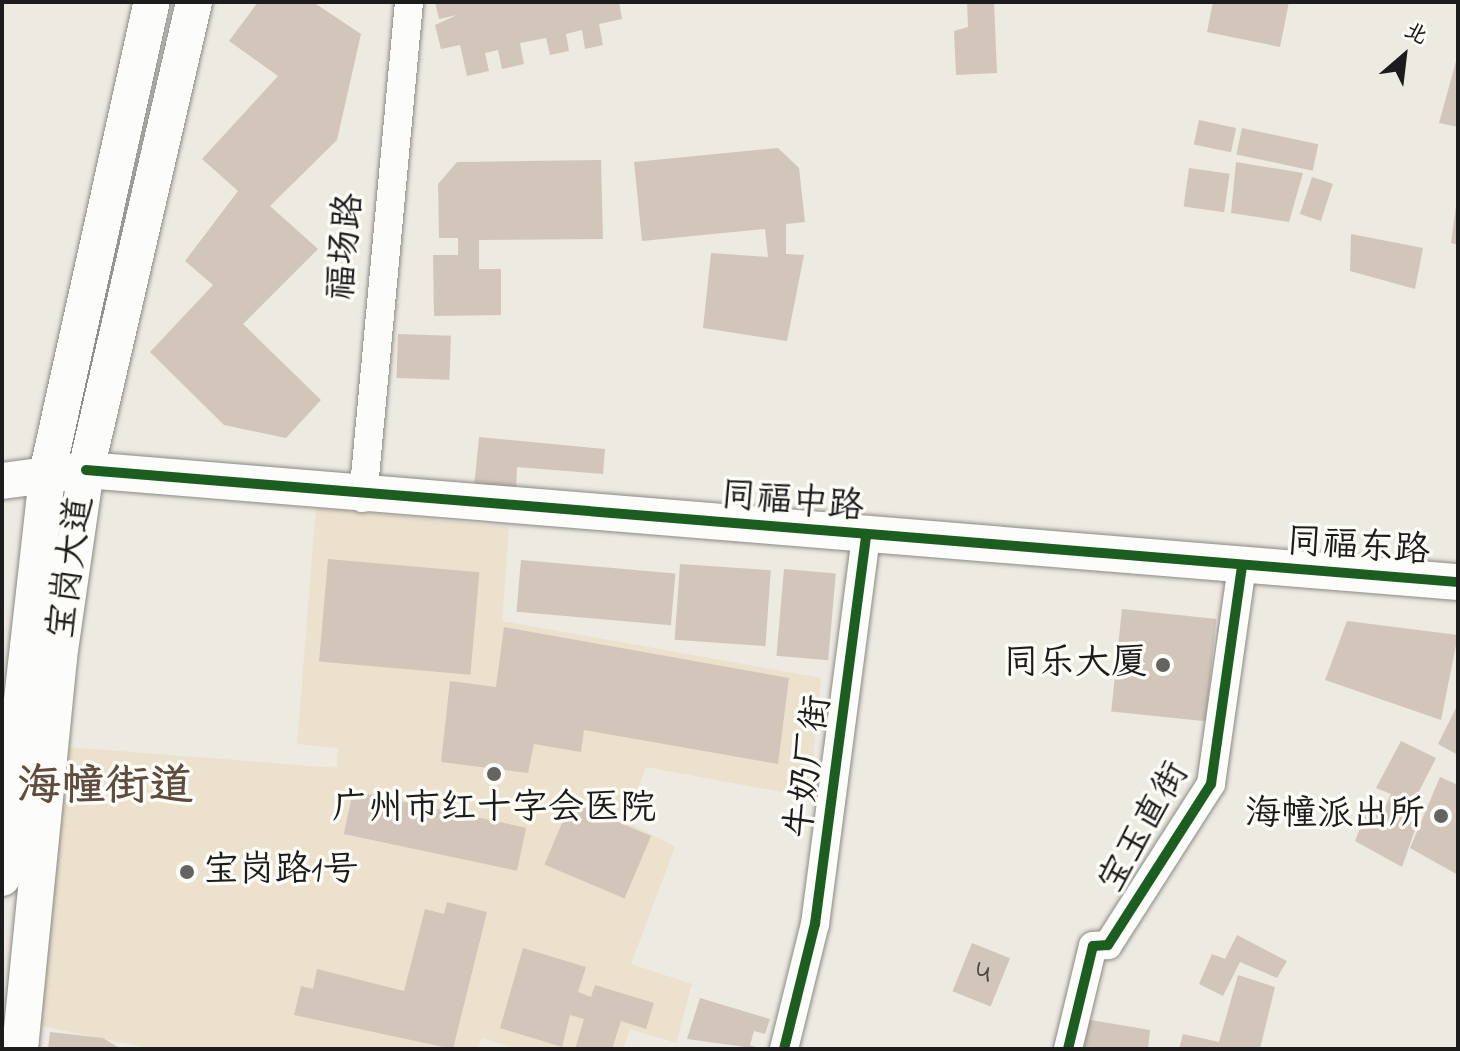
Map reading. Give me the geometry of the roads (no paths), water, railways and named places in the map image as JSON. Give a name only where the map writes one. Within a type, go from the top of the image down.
[{"type":"main road","name":"宝岗大道","points":[[2,878],[47,474],[152,2]]},
{"type":"main road","name":"宝岗大道","points":[[20,1049],[59,657],[86,470],[194,2]]},
{"type":"main road","name":"同福中路","points":[[2,481],[86,470],[363,498],[1248,568]]},
{"type":"main road","name":"同福东路","points":[[1248,568],[1458,582]]},
{"type":"street","name":"福场路","points":[[363,498],[409,2]]},
{"type":"street","name":"牛奶厂街","points":[[784,1049],[815,924],[866,537]]},
{"type":"street","name":"宝玉直街","points":[[1068,1049],[1093,946],[1108,945],[1211,784],[1248,568]]},
{"type":"place","name":"同乐大厦","points":[[1163,665]]},
{"type":"place","name":"广州市红十字会医院","points":[[494,774]]},
{"type":"place","name":"海幢派出所","points":[[1441,816]]},
{"type":"place","name":"宝岗路1号","points":[[187,872]]},
{"type":"district","name":"海幢街道","points":[[105,788]]}]
